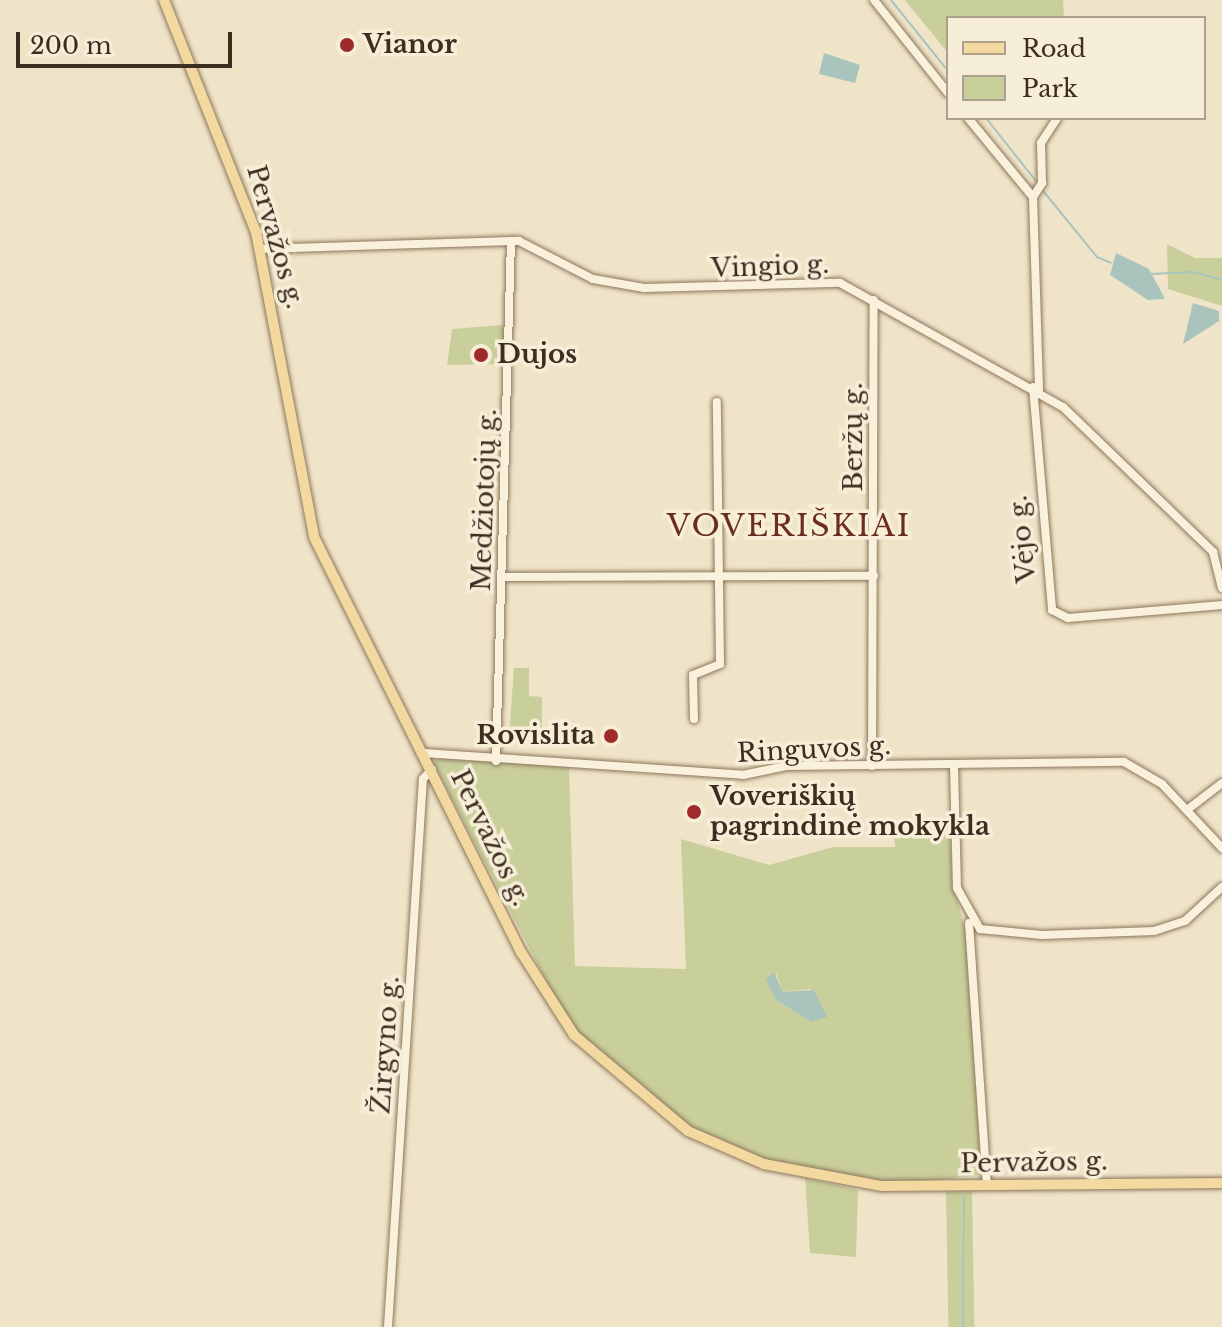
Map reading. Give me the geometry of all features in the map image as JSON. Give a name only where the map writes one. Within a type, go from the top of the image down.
[{"type":"main road","name":"Pervažos g.","points":[[164,0],[260,249],[314,537],[554,1008],[595,1057],[659,1111],[740,1157],[825,1178],[882,1186],[1222,1183]]},
{"type":"street","points":[[874,0],[946,90]]},
{"type":"street","points":[[970,120],[1033,197]]},
{"type":"street","points":[[1036,389],[1033,197],[1042,183],[1041,143],[1056,120]]},
{"type":"street","name":"Vingio g.","points":[[260,249],[511,241],[537,247],[593,279],[628,286],[678,290],[814,280],[874,300],[1036,389],[1218,551],[1222,588]]},
{"type":"street","name":"Medžiotojų g.","points":[[496,761],[511,241]]},
{"type":"street","name":"Beržų g.","points":[[872,766],[874,300]]},
{"type":"street","name":"Vėjo g.","points":[[1036,389],[1052,610],[1068,618],[1222,605]]},
{"type":"street","points":[[694,719],[693,675],[720,664],[717,402]]},
{"type":"street","points":[[503,577],[874,576]]},
{"type":"street","name":"Ringuvos g.","points":[[424,753],[496,761],[743,775],[780,767],[1132,764],[1187,810],[1222,848]]},
{"type":"street","points":[[954,766],[954,874],[976,941],[987,1185]]},
{"type":"street","name":"Žirgyno g.","points":[[388,1327],[423,779],[432,769]]},
{"type":"street","points":[[1187,810],[1222,783]]},
{"type":"street","points":[[968,919],[987,931],[1154,931],[1185,921],[1222,887]]},
{"type":"street","points":[[976,941],[987,931]]},
{"type":"green space","points":[[905,0],[1063,0],[1064,16],[946,16],[946,51]]},
{"type":"green space","points":[[1167,244],[1195,258],[1222,258],[1222,306],[1168,289]]},
{"type":"green space","points":[[503,325],[505,364],[447,365],[452,329]]},
{"type":"green space","points":[[514,668],[529,668],[529,696],[542,697],[542,737],[509,737]]},
{"type":"green space","points":[[443,757],[569,767],[575,966],[686,969],[681,839],[769,865],[833,847],[895,847],[894,834],[950,831],[952,879],[973,961],[981,1175],[896,1185],[760,1159],[696,1131],[589,1047],[563,1013],[433,762]],"holes":[[[776,973],[783,992],[811,989],[811,1022],[776,1000]]]},
{"type":"green space","points":[[805,1178],[858,1190],[856,1257],[810,1253]]},
{"type":"green space","points":[[946,1191],[972,1191],[974,1327],[948,1327]]},
{"type":"water","points":[[824,53],[860,65],[855,83],[819,74]]},
{"type":"water","points":[[1116,253],[1149,269],[1165,299],[1148,300],[1110,275]]},
{"type":"water","points":[[1193,303],[1219,311],[1219,321],[1183,344]]},
{"type":"water","points":[[774,972],[783,992],[814,990],[827,1017],[811,1022],[776,1000],[766,980]]},
{"type":"waterway","points":[[891,0],[946,69]]},
{"type":"waterway","points":[[988,120],[1036,181]]},
{"type":"waterway","points":[[1044,192],[1097,257],[1111,263]]},
{"type":"waterway","points":[[1151,274],[1193,272],[1222,280]]},
{"type":"waterway","points":[[963,1327],[964,1197]]},
{"type":"place","name":"Vianor","points":[[347,45]]},
{"type":"place","name":"Dujos","points":[[481,355]]},
{"type":"place","name":"Rovislita","points":[[611,736]]},
{"type":"place","name":"Voveriškių pagrindinė mokykla","points":[[694,812]]},
{"type":"district","name":"VOVERIŠKIAI","points":[[789,526]]}]
